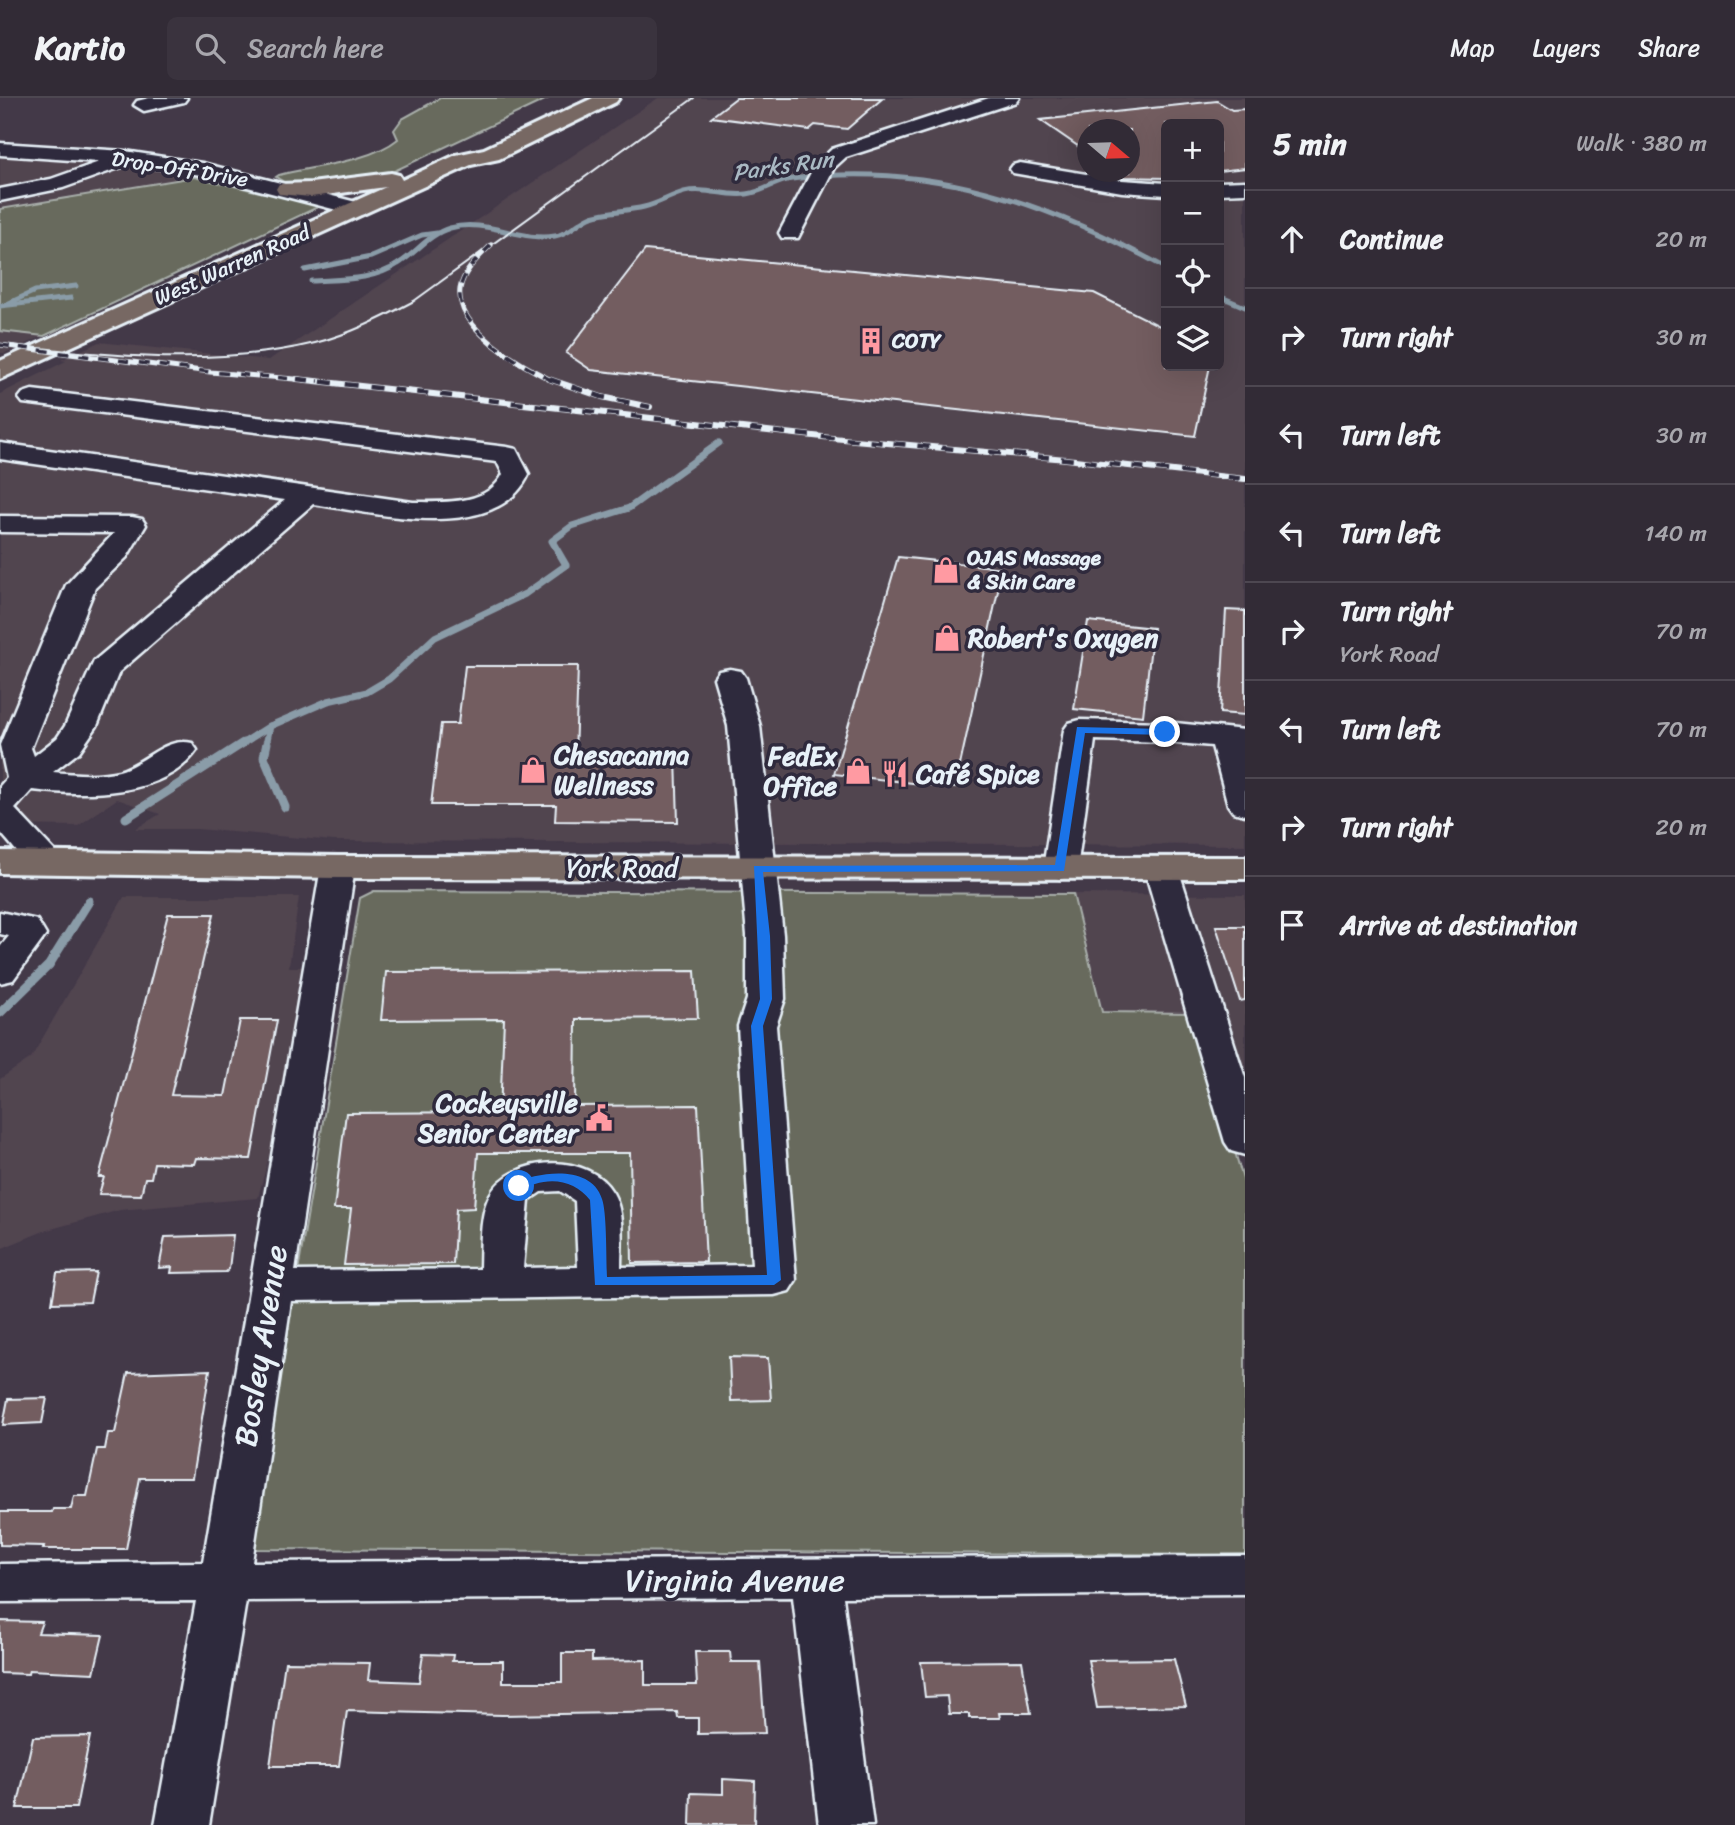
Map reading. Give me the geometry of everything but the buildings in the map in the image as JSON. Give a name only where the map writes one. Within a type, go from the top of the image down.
[{"type":"main road","name":"West Warren Road","points":[[464,160],[469,149],[572,98]]},
{"type":"main road","name":"West Warren Road","points":[[0,371],[432,174],[464,160],[491,154],[609,98]]},
{"type":"main road","points":[[287,189],[311,190],[432,174]]},
{"type":"main road","name":"York Road","points":[[0,862],[338,867],[1245,868]]},
{"type":"street","points":[[144,105],[177,98]]},
{"type":"street","points":[[790,233],[830,159],[848,149],[1009,98]]},
{"type":"street","name":"Drop-Off Drive","points":[[4,146],[125,157],[202,169],[356,209]]},
{"type":"street","points":[[0,195],[56,184],[112,165],[125,157]]},
{"type":"street","points":[[1020,169],[1122,186],[1161,189]]},
{"type":"street","points":[[1224,188],[1245,187]]},
{"type":"street","points":[[0,480],[9,453],[413,510],[448,510],[468,508],[490,500],[508,490],[516,474],[507,455],[32,398]]},
{"type":"street","points":[[0,806],[24,779],[68,745],[81,726],[105,668],[307,495]]},
{"type":"street","points":[[271,1286],[774,1280],[757,1026],[766,999],[765,936],[744,726],[730,678]]},
{"type":"street","points":[[1060,869],[1080,730],[1165,732],[1236,739],[1245,804]]},
{"type":"street","points":[[24,779],[83,786],[110,784],[148,772],[181,750]]},
{"type":"street","points":[[0,813],[49,863]]},
{"type":"street","name":"Bosley Avenue","points":[[182,1825],[224,1582],[338,867]]},
{"type":"street","points":[[1161,868],[1245,1142]]},
{"type":"street","points":[[0,923],[24,928],[28,935],[0,972]]},
{"type":"street","points":[[501,1283],[507,1199],[519,1186],[534,1179],[553,1177],[572,1179],[587,1187],[596,1199],[600,1282]]},
{"type":"street","name":"Virginia Avenue","points":[[0,1583],[1245,1576]]},
{"type":"street","points":[[816,1580],[846,1825]]},
{"type":"lane","points":[[0,524],[132,525],[126,543],[96,567],[81,585],[15,748],[24,779]]},
{"type":"shaded area","points":[[658,98],[1245,98],[1245,845],[334,841],[197,829],[135,829],[160,814],[117,799],[78,826],[0,825],[0,394],[99,342],[269,360]]},
{"type":"shaded area","points":[[0,157],[145,167],[194,177],[0,209]]},
{"type":"shaded area","points":[[0,331],[44,336],[0,353]]},
{"type":"shaded area","points":[[1073,894],[1245,895],[1245,1077],[1225,1012],[1102,1013]]},
{"type":"shaded area","points":[[124,897],[299,897],[289,967],[304,967],[292,1068],[258,1198],[120,1210],[44,1231],[0,1249],[0,1079],[31,1058]]},
{"type":"green space","points":[[440,98],[549,98],[44,336],[0,331],[0,209],[194,177],[264,193],[287,184],[276,177],[279,175],[357,158],[386,147],[398,139],[394,130],[402,119]]},
{"type":"green space","points":[[374,891],[1073,894],[1102,1012],[1194,1013],[1245,1186],[1245,1555],[252,1549],[360,898]]},
{"type":"waterway","name":"Parks Run","points":[[311,281],[378,274],[398,264],[436,235],[450,228],[477,226],[529,236],[555,236],[565,233],[592,216],[649,206],[684,192],[747,194],[786,180],[843,175],[892,176],[940,182],[986,192],[1077,224],[1161,265]]},
{"type":"waterway","name":"Parks Run","points":[[305,270],[371,257],[422,235],[437,233]]},
{"type":"waterway","name":"Parks Run","points":[[7,304],[35,291],[76,286]]},
{"type":"waterway","name":"Parks Run","points":[[0,306],[71,298]]},
{"type":"waterway","name":"Parks Run","points":[[1224,298],[1245,307]]},
{"type":"waterway","points":[[270,726],[328,701],[367,692],[389,679],[435,637],[525,594],[566,565],[552,541],[572,526],[629,508],[719,443]]},
{"type":"waterway","points":[[240,745],[270,726]]},
{"type":"waterway","points":[[266,745],[270,726]]},
{"type":"waterway","points":[[126,818],[243,743]]},
{"type":"waterway","points":[[267,743],[264,757],[285,807]]},
{"type":"waterway","points":[[0,1013],[49,965],[89,901]]},
{"type":"tram line","points":[[0,344],[118,355],[197,357],[276,351],[341,335],[414,301],[694,98]]},
{"type":"railway","points":[[491,245],[464,276],[460,289],[461,304],[479,332],[493,344],[550,379]]},
{"type":"railway","points":[[0,345],[210,372],[304,380]]},
{"type":"railway","points":[[297,379],[304,380]]},
{"type":"railway","points":[[550,379],[602,397],[650,407]]},
{"type":"railway","points":[[304,380],[319,381]]},
{"type":"railway","points":[[304,380],[832,438],[1066,459],[1245,479]]},
{"type":"place","name":"COTY","points":[[871,341]]},
{"type":"place","name":"OJAS Massage & Skin Care","points":[[946,570]]},
{"type":"place","name":"Robert's Oxygen","points":[[947,638]]},
{"type":"place","name":"Chesacanna Wellness","points":[[533,770]]},
{"type":"place","name":"FedEx Office","points":[[858,771]]},
{"type":"place","name":"Café Spice","points":[[895,774]]},
{"type":"place","name":"Cockeysville Senior Center","points":[[599,1118]]},
{"type":"route","points":[[519,1186],[534,1179],[553,1177],[572,1179],[587,1187],[596,1199],[600,1282],[774,1280],[757,1026],[766,999],[765,936],[758,869],[1060,869],[1080,730],[1165,732]]}]
